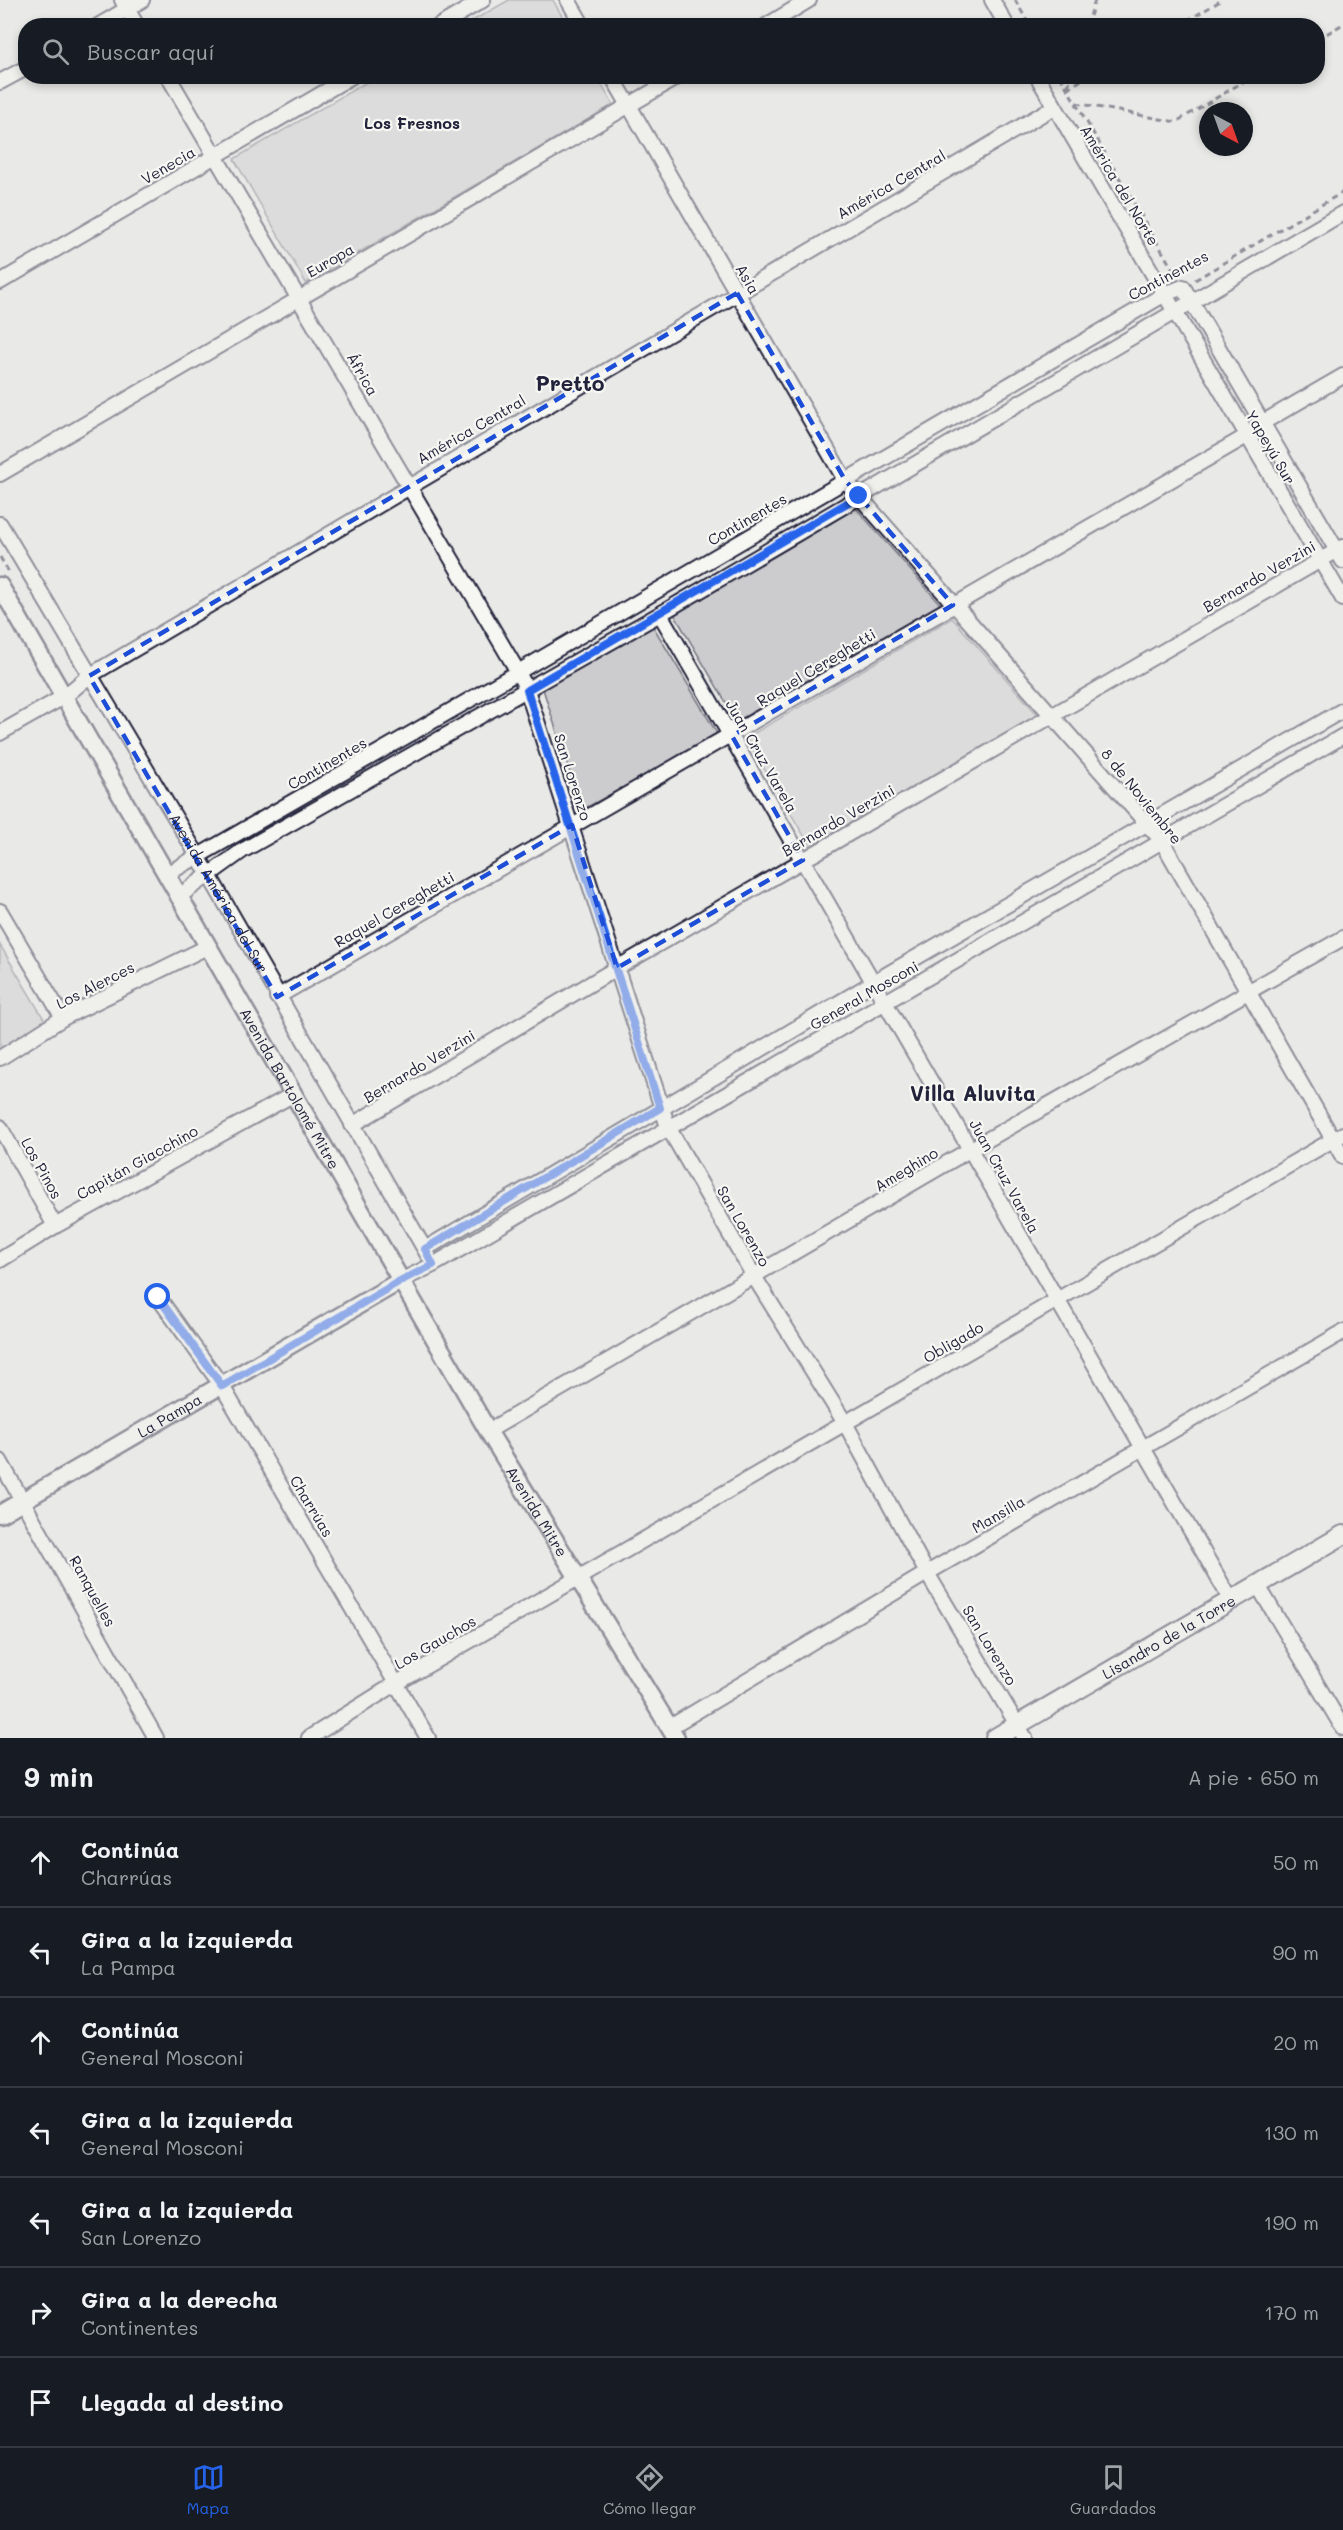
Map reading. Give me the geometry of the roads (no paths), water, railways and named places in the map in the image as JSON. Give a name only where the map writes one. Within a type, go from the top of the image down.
[{"type":"main road","name":"Lisandro de la Torre","points":[[995,1738],[1021,1731],[1257,1584],[1343,1535]]},
{"type":"street","points":[[108,18],[125,4],[142,0]]},
{"type":"street","points":[[453,18],[483,0]]},
{"type":"street","points":[[568,0],[578,18]]},
{"type":"street","points":[[779,18],[809,0]]},
{"type":"street","points":[[992,0],[1002,18]]},
{"type":"street","points":[[125,4],[133,18]]},
{"type":"street","points":[[0,82],[18,72]]},
{"type":"street","name":"África","points":[[173,84],[527,690]]},
{"type":"street","name":"Venecia","points":[[0,282],[338,84]]},
{"type":"street","name":"Asia","points":[[617,84],[845,480],[859,496]]},
{"type":"street","name":"Europa","points":[[0,474],[666,84]]},
{"type":"street","name":"América del Norte","points":[[1041,84],[1175,309]]},
{"type":"street","name":"América Central","points":[[0,733],[65,696],[89,676],[408,485],[1054,107]]},
{"type":"street","points":[[0,586],[167,874],[178,897],[209,878],[242,851],[660,614],[1175,309],[1192,302],[1343,213]]},
{"type":"street","name":"Continentes","points":[[167,874],[1165,294],[1183,287]]},
{"type":"street","name":"Yapeyú Sur","points":[[1183,287],[1341,553]]},
{"type":"street","name":"Yapeyú Sur","points":[[1175,309],[1245,437],[1343,599]]},
{"type":"street","points":[[1262,423],[1343,376]]},
{"type":"street","name":"Raquel Cereghetti","points":[[278,997],[1245,437]]},
{"type":"street","name":"8 de Noviembre","points":[[859,496],[1162,841],[1247,993],[1338,1137],[1343,1156]]},
{"type":"street","name":"Avenida América del Sur","points":[[0,524],[198,856],[433,1265]]},
{"type":"street","name":"Bernardo Verzini","points":[[352,1125],[617,968],[1319,560],[1341,553]]},
{"type":"street","name":"Juan Cruz Varela","points":[[660,614],[971,1149],[1056,1302],[1231,1600]]},
{"type":"street","name":"San Lorenzo","points":[[527,690],[668,1127],[754,1278],[845,1423],[927,1574],[1021,1731]]},
{"type":"street","name":"General Mosconi","points":[[425,1249],[874,982],[1343,710]]},
{"type":"street","name":"General Mosconi","points":[[400,1281],[433,1265],[1343,736]]},
{"type":"street","name":"Avenida Bartolomé Mitre","points":[[178,897],[400,1281]]},
{"type":"street","points":[[1,917],[63,1018]]},
{"type":"street","name":"Ameghino","points":[[488,1431],[754,1278],[971,1149],[1343,938]]},
{"type":"street","name":"Los Alerces","points":[[0,1058],[63,1018],[207,947]]},
{"type":"street","name":"Capitán Giacchino","points":[[0,1260],[55,1226],[292,1095]]},
{"type":"street","name":"Los Pinos","points":[[0,1127],[55,1226]]},
{"type":"street","name":"Obligado","points":[[580,1579],[1338,1137]]},
{"type":"street","name":"La Pampa","points":[[0,1514],[400,1281]]},
{"type":"street","name":"Avenida Mitre","points":[[400,1281],[488,1431],[673,1733]]},
{"type":"street","name":"Charrúas","points":[[158,1297],[222,1386],[428,1738]]},
{"type":"street","name":"Mansilla","points":[[673,1733],[927,1574],[1343,1332]]},
{"type":"street","name":"Ranquelles","points":[[0,1461],[156,1738]]},
{"type":"street","name":"Los Gauchos","points":[[309,1738],[397,1683],[580,1579]]},
{"type":"street","points":[[1257,1584],[1343,1728]]},
{"type":"district","name":"Los Fresnos","points":[[412,122]]},
{"type":"district","name":"Pretto","points":[[570,382]]},
{"type":"district","name":"Villa Aluvita","points":[[973,1092]]}]
